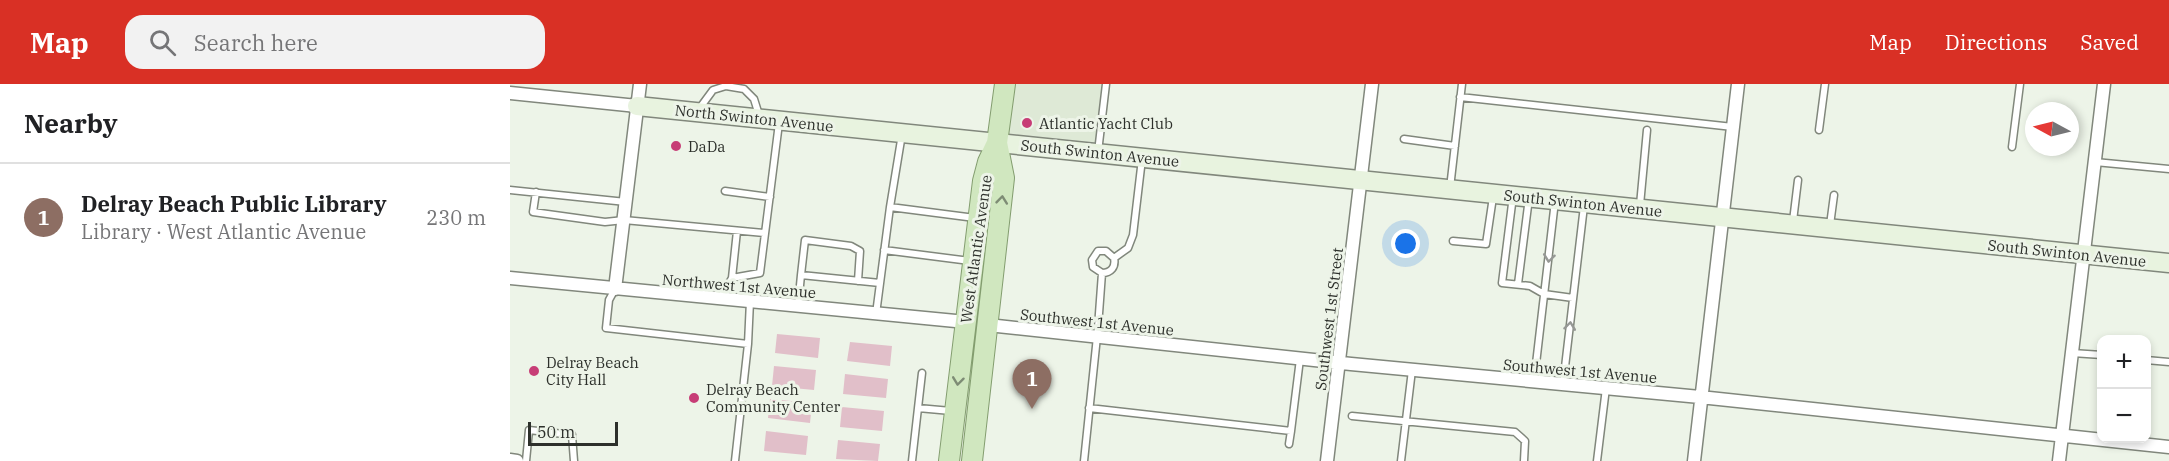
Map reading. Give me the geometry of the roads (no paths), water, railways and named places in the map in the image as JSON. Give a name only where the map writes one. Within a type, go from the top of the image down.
[{"type":"main road","points":[[998,143],[1005,84]]},
{"type":"main road","name":"West Atlantic Avenue","points":[[949,461],[983,181],[988,162],[998,143]]},
{"type":"main road","name":"West Atlantic Avenue","points":[[972,461],[1004,178],[998,143]]},
{"type":"main road","points":[[971,290],[988,325]]},
{"type":"main road","points":[[966,322],[985,353]]},
{"type":"street","points":[[615,289],[640,84]]},
{"type":"street","name":"Southwest 1st Street","points":[[1328,461],[1372,84]]},
{"type":"street","points":[[1694,461],[1738,84]]},
{"type":"street","points":[[2059,461],[2104,84]]},
{"type":"street","name":"North Swinton Avenue","points":[[510,93],[998,143]]},
{"type":"street","name":"South Swinton Avenue","points":[[998,143],[2169,263]]},
{"type":"street","name":"Northwest 1st Avenue","points":[[510,278],[966,322]]},
{"type":"street","name":"Southwest 1st Avenue","points":[[988,325],[2169,447]]},
{"type":"street","points":[[510,460],[517,461]]},
{"type":"lane","points":[[1098,153],[1106,84]]},
{"type":"lane","points":[[1450,189],[1462,84]]},
{"type":"lane","points":[[1819,130],[1825,84]]},
{"type":"lane","points":[[2012,147],[2020,84]]},
{"type":"lane","points":[[696,112],[712,90],[726,86],[744,89],[754,99],[759,119]]},
{"type":"lane","points":[[1460,97],[1733,127]]},
{"type":"lane","points":[[732,278],[760,273],[779,120]]},
{"type":"lane","points":[[1640,209],[1647,130]]},
{"type":"lane","points":[[876,314],[902,133]]},
{"type":"lane","points":[[1404,139],[1455,146]]},
{"type":"lane","points":[[1102,273],[1112,269],[1114,258],[1128,248],[1134,235],[1142,158]]},
{"type":"lane","points":[[2095,162],[2169,169]]},
{"type":"lane","points":[[1793,225],[1798,180]]},
{"type":"lane","points":[[510,190],[626,202]]},
{"type":"lane","points":[[725,191],[770,196]]},
{"type":"lane","points":[[536,192],[533,212],[605,222],[624,220],[765,233]]},
{"type":"lane","points":[[1453,240],[1486,244],[1494,194]]},
{"type":"lane","points":[[1830,228],[1834,195]]},
{"type":"lane","points":[[1521,197],[1502,282],[1530,286],[1544,294],[1573,298]]},
{"type":"lane","points":[[1518,284],[1521,197]]},
{"type":"lane","points":[[1534,382],[1555,200]]},
{"type":"lane","points":[[1563,384],[1585,203]]},
{"type":"lane","points":[[890,207],[978,218]]},
{"type":"lane","points":[[720,299],[732,278],[737,231]]},
{"type":"lane","points":[[798,306],[806,240],[851,246],[860,251],[858,281]]},
{"type":"lane","points":[[884,250],[974,261]]},
{"type":"lane","points":[[1102,273],[1093,267],[1093,257],[1098,251],[1106,250],[1114,258]]},
{"type":"lane","points":[[1084,461],[1102,273]]},
{"type":"lane","points":[[801,275],[880,283]]},
{"type":"lane","points":[[615,289],[609,300],[606,328],[748,344]]},
{"type":"lane","points":[[735,461],[748,344],[750,301]]},
{"type":"lane","points":[[2072,352],[2097,355]]},
{"type":"lane","points":[[1289,444],[1300,359]]},
{"type":"lane","points":[[2151,360],[2169,362]]},
{"type":"lane","points":[[1401,461],[1412,370]]},
{"type":"lane","points":[[912,461],[922,373]]},
{"type":"lane","points":[[1597,461],[1606,388]]},
{"type":"lane","points":[[918,408],[955,412]]},
{"type":"lane","points":[[1089,408],[1291,431]]},
{"type":"lane","points":[[1352,416],[1515,432],[1525,441],[1524,461]]},
{"type":"lane","points":[[526,461],[529,430],[572,435],[574,461]]},
{"type":"place","name":"Atlantic Yacht Club","points":[[1027,123]]},
{"type":"place","name":"DaDa","points":[[676,146]]},
{"type":"place","name":"Delray Beach City Hall","points":[[534,371]]},
{"type":"place","name":"Delray Beach Community Center","points":[[694,398]]},
{"type":"place","name":"Delray Beach Public Library","points":[[1032,409]]}]
